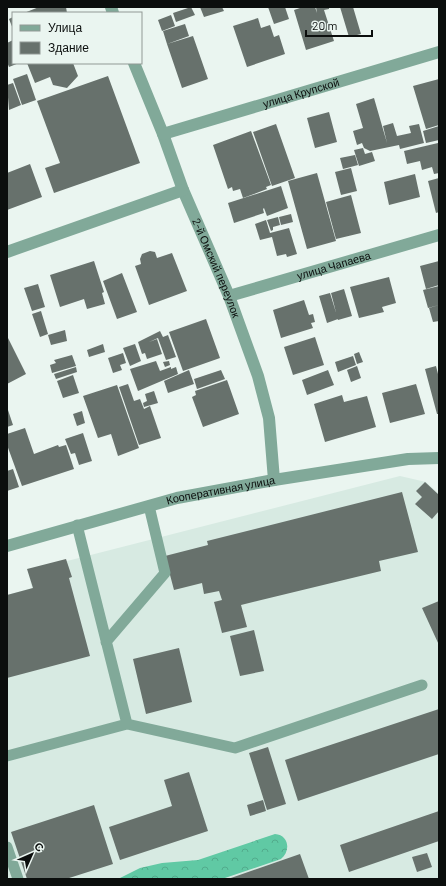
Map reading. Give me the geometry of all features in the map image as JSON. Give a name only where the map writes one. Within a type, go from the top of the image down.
[{"type":"street","name":"улица Крупской","points":[[163,134],[439,52]]},
{"type":"street","name":"2-й Омский переулок","points":[[134,64],[163,134],[182,190],[229,296],[258,376],[269,418],[274,480]]},
{"type":"street","points":[[7,252],[182,190]]},
{"type":"street","name":"улица Чапаева","points":[[229,296],[439,235]]},
{"type":"street","name":"Кооперативная улица","points":[[7,546],[177,498],[274,480],[408,459],[439,458]]},
{"type":"lane","points":[[106,642],[165,573],[149,506]]},
{"type":"lane","points":[[77,525],[127,724]]},
{"type":"lane","points":[[7,756],[127,724],[235,748],[422,686]]},
{"type":"lane","points":[[7,847],[18,879]]},
{"type":"shaded area","points":[[400,476],[426,482],[439,494],[439,879],[7,879],[7,595],[32,588],[28,571]]},
{"type":"green space","points":[[275,834],[283,837],[287,844],[286,852],[281,859],[222,879],[118,879],[140,868],[162,863],[198,860]]},
{"type":"building","points":[[39,7],[66,7],[67,12],[26,12]]},
{"type":"building","points":[[191,7],[195,15],[176,22],[173,13]]},
{"type":"building","points":[[200,7],[222,7],[224,11],[204,17]]},
{"type":"building","points":[[268,7],[285,7],[289,19],[274,24]]},
{"type":"building","points":[[303,7],[315,7],[317,13],[316,7],[329,7],[329,9],[324,10],[334,41],[306,50],[294,10]]},
{"type":"building","points":[[340,7],[353,7],[361,34],[349,37]]},
{"type":"building","points":[[171,15],[175,26],[162,31],[158,20]]},
{"type":"building","points":[[12,18],[12,26],[9,19]]},
{"type":"building","points":[[258,18],[261,28],[270,25],[274,37],[279,35],[285,54],[247,67],[233,26]]},
{"type":"building","points":[[185,24],[189,36],[167,44],[163,31]]},
{"type":"building","points":[[193,36],[208,79],[182,88],[167,44]]},
{"type":"building","points":[[12,40],[12,64],[16,64],[9,67],[7,62],[7,43]]},
{"type":"building","points":[[27,64],[73,64],[78,76],[67,88],[53,85],[50,77],[35,83]]},
{"type":"building","points":[[27,74],[36,100],[22,105],[13,79]]},
{"type":"building","points":[[108,76],[140,163],[54,193],[45,168],[60,163],[37,101]]},
{"type":"building","points":[[439,79],[439,125],[426,129],[413,86]]},
{"type":"building","points":[[13,83],[21,105],[9,110],[7,85]]},
{"type":"building","points":[[374,98],[387,143],[383,126],[393,123],[397,136],[411,133],[409,126],[419,124],[424,143],[400,149],[399,145],[370,151],[364,148],[362,143],[357,145],[353,131],[363,128],[356,104]]},
{"type":"building","points":[[329,112],[337,142],[315,148],[307,118]]},
{"type":"building","points":[[276,124],[295,178],[272,186],[253,132]]},
{"type":"building","points":[[439,126],[439,140],[426,143],[423,131]]},
{"type":"building","points":[[251,131],[271,185],[266,187],[267,189],[243,198],[240,189],[233,191],[232,187],[228,189],[213,145]]},
{"type":"building","points":[[438,143],[439,173],[434,174],[432,167],[422,170],[420,161],[407,164],[404,151]]},
{"type":"building","points":[[363,148],[365,154],[372,152],[375,161],[359,166],[354,150]]},
{"type":"building","points":[[355,155],[358,165],[343,169],[340,158]]},
{"type":"building","points":[[30,164],[42,197],[7,210],[7,173]]},
{"type":"building","points":[[351,168],[357,191],[341,195],[335,172]]},
{"type":"building","points":[[317,173],[336,241],[307,249],[288,181]]},
{"type":"building","points":[[415,174],[420,197],[389,205],[384,182]]},
{"type":"building","points":[[439,178],[439,212],[436,213],[428,181]]},
{"type":"building","points":[[281,186],[288,208],[267,216],[264,208],[264,213],[234,223],[228,203]]},
{"type":"building","points":[[351,195],[361,233],[336,239],[326,202]]},
{"type":"building","points":[[291,214],[293,222],[281,225],[279,217]]},
{"type":"building","points":[[278,217],[280,225],[273,227],[273,230],[271,231],[267,220]]},
{"type":"building","points":[[266,220],[270,233],[289,228],[297,254],[287,257],[286,254],[277,256],[272,237],[260,240],[255,224]]},
{"type":"building","points":[[150,251],[155,252],[157,258],[172,253],[187,291],[149,305],[135,266],[141,264],[140,259],[142,254]]},
{"type":"building","points":[[94,261],[104,292],[102,293],[105,304],[87,309],[84,299],[60,307],[50,275]]},
{"type":"building","points":[[439,261],[439,285],[426,289],[420,266]]},
{"type":"building","points":[[122,273],[137,312],[117,319],[103,281]]},
{"type":"building","points":[[389,277],[396,303],[382,307],[384,312],[359,318],[350,287]]},
{"type":"building","points":[[38,284],[45,307],[32,311],[24,288]]},
{"type":"building","points":[[439,286],[439,305],[428,308],[423,290]]},
{"type":"building","points":[[344,289],[352,316],[338,320],[331,293]]},
{"type":"building","points":[[330,293],[338,319],[327,323],[319,296]]},
{"type":"building","points":[[304,300],[309,315],[313,314],[315,322],[311,323],[313,328],[281,338],[273,310]]},
{"type":"building","points":[[439,305],[439,321],[433,322],[429,308]]},
{"type":"building","points":[[41,311],[48,334],[40,337],[32,314]]},
{"type":"building","points":[[206,319],[220,358],[183,371],[169,332]]},
{"type":"building","points":[[65,330],[67,341],[51,345],[48,335]]},
{"type":"building","points":[[160,331],[163,337],[168,335],[176,357],[166,360],[158,338],[149,342],[157,339],[162,354],[147,359],[145,353],[142,354],[138,342]]},
{"type":"building","points":[[7,336],[26,374],[7,384]]},
{"type":"building","points":[[315,337],[324,365],[293,375],[284,347]]},
{"type":"building","points":[[103,344],[105,352],[89,357],[87,350]]},
{"type":"building","points":[[135,344],[141,361],[130,366],[123,348]]},
{"type":"building","points":[[359,352],[363,362],[357,364],[354,354]]},
{"type":"building","points":[[123,353],[126,363],[120,365],[122,370],[113,373],[108,358]]},
{"type":"building","points":[[72,355],[76,366],[52,373],[50,365],[56,363],[54,360]]},
{"type":"building","points":[[353,356],[356,365],[338,372],[335,362]]},
{"type":"building","points":[[156,361],[160,371],[171,367],[171,369],[176,367],[178,374],[138,391],[130,369]]},
{"type":"building","points":[[169,361],[170,365],[165,367],[163,362]]},
{"type":"building","points":[[357,366],[361,378],[351,382],[347,370]]},
{"type":"building","points":[[436,366],[439,378],[439,414],[437,414],[425,369]]},
{"type":"building","points":[[76,367],[77,372],[56,379],[54,374]]},
{"type":"building","points":[[189,370],[194,384],[168,393],[164,381]]},
{"type":"building","points":[[221,370],[225,379],[197,389],[194,379]]},
{"type":"building","points":[[328,370],[334,385],[307,395],[302,380]]},
{"type":"building","points":[[73,375],[79,393],[63,398],[57,381]]},
{"type":"building","points":[[227,380],[239,414],[203,427],[192,397],[196,395],[195,391]]},
{"type":"building","points":[[128,384],[134,401],[140,399],[144,409],[150,406],[161,438],[139,445],[119,387]]},
{"type":"building","points":[[416,384],[425,414],[390,423],[382,393]]},
{"type":"building","points":[[117,385],[139,448],[118,456],[111,434],[98,438],[83,396]]},
{"type":"building","points":[[154,391],[158,403],[144,407],[143,403],[147,401],[145,394]]},
{"type":"building","points":[[342,395],[344,402],[367,396],[376,427],[325,442],[314,404]]},
{"type":"building","points":[[7,407],[13,425],[7,427]]},
{"type":"building","points":[[82,411],[85,423],[77,426],[73,414]]},
{"type":"building","points":[[25,428],[34,454],[58,445],[59,447],[66,445],[74,469],[22,486],[7,445],[7,434]]},
{"type":"building","points":[[83,433],[92,461],[79,465],[75,453],[71,454],[65,439]]},
{"type":"building","points":[[13,469],[19,487],[7,491],[7,471]]},
{"type":"building","points":[[425,482],[439,495],[439,511],[432,519],[415,504],[422,497],[416,491]]},
{"type":"building","points":[[402,492],[418,552],[379,561],[381,571],[241,605],[247,627],[222,633],[214,602],[222,600],[219,591],[204,594],[202,583],[174,590],[165,556],[208,545],[207,541]]},
{"type":"building","points":[[66,559],[72,577],[69,578],[90,656],[7,678],[7,595],[33,588],[27,569]]},
{"type":"building","points":[[439,601],[439,645],[422,608]]},
{"type":"building","points":[[254,630],[264,671],[240,676],[230,636]]},
{"type":"building","points":[[179,648],[192,702],[146,714],[133,659]]},
{"type":"building","points":[[439,709],[439,754],[298,801],[285,760]]},
{"type":"building","points":[[268,747],[286,804],[267,810],[249,753]]},
{"type":"building","points":[[189,772],[208,831],[120,860],[109,827],[172,806],[164,780]]},
{"type":"building","points":[[263,800],[266,811],[250,816],[247,805]]},
{"type":"building","points":[[94,805],[113,864],[66,879],[27,879],[11,832]]},
{"type":"building","points":[[439,811],[439,841],[349,872],[340,845]]},
{"type":"building","points":[[427,853],[432,867],[417,872],[412,857]]},
{"type":"building","points":[[300,854],[309,879],[228,879]]}]
